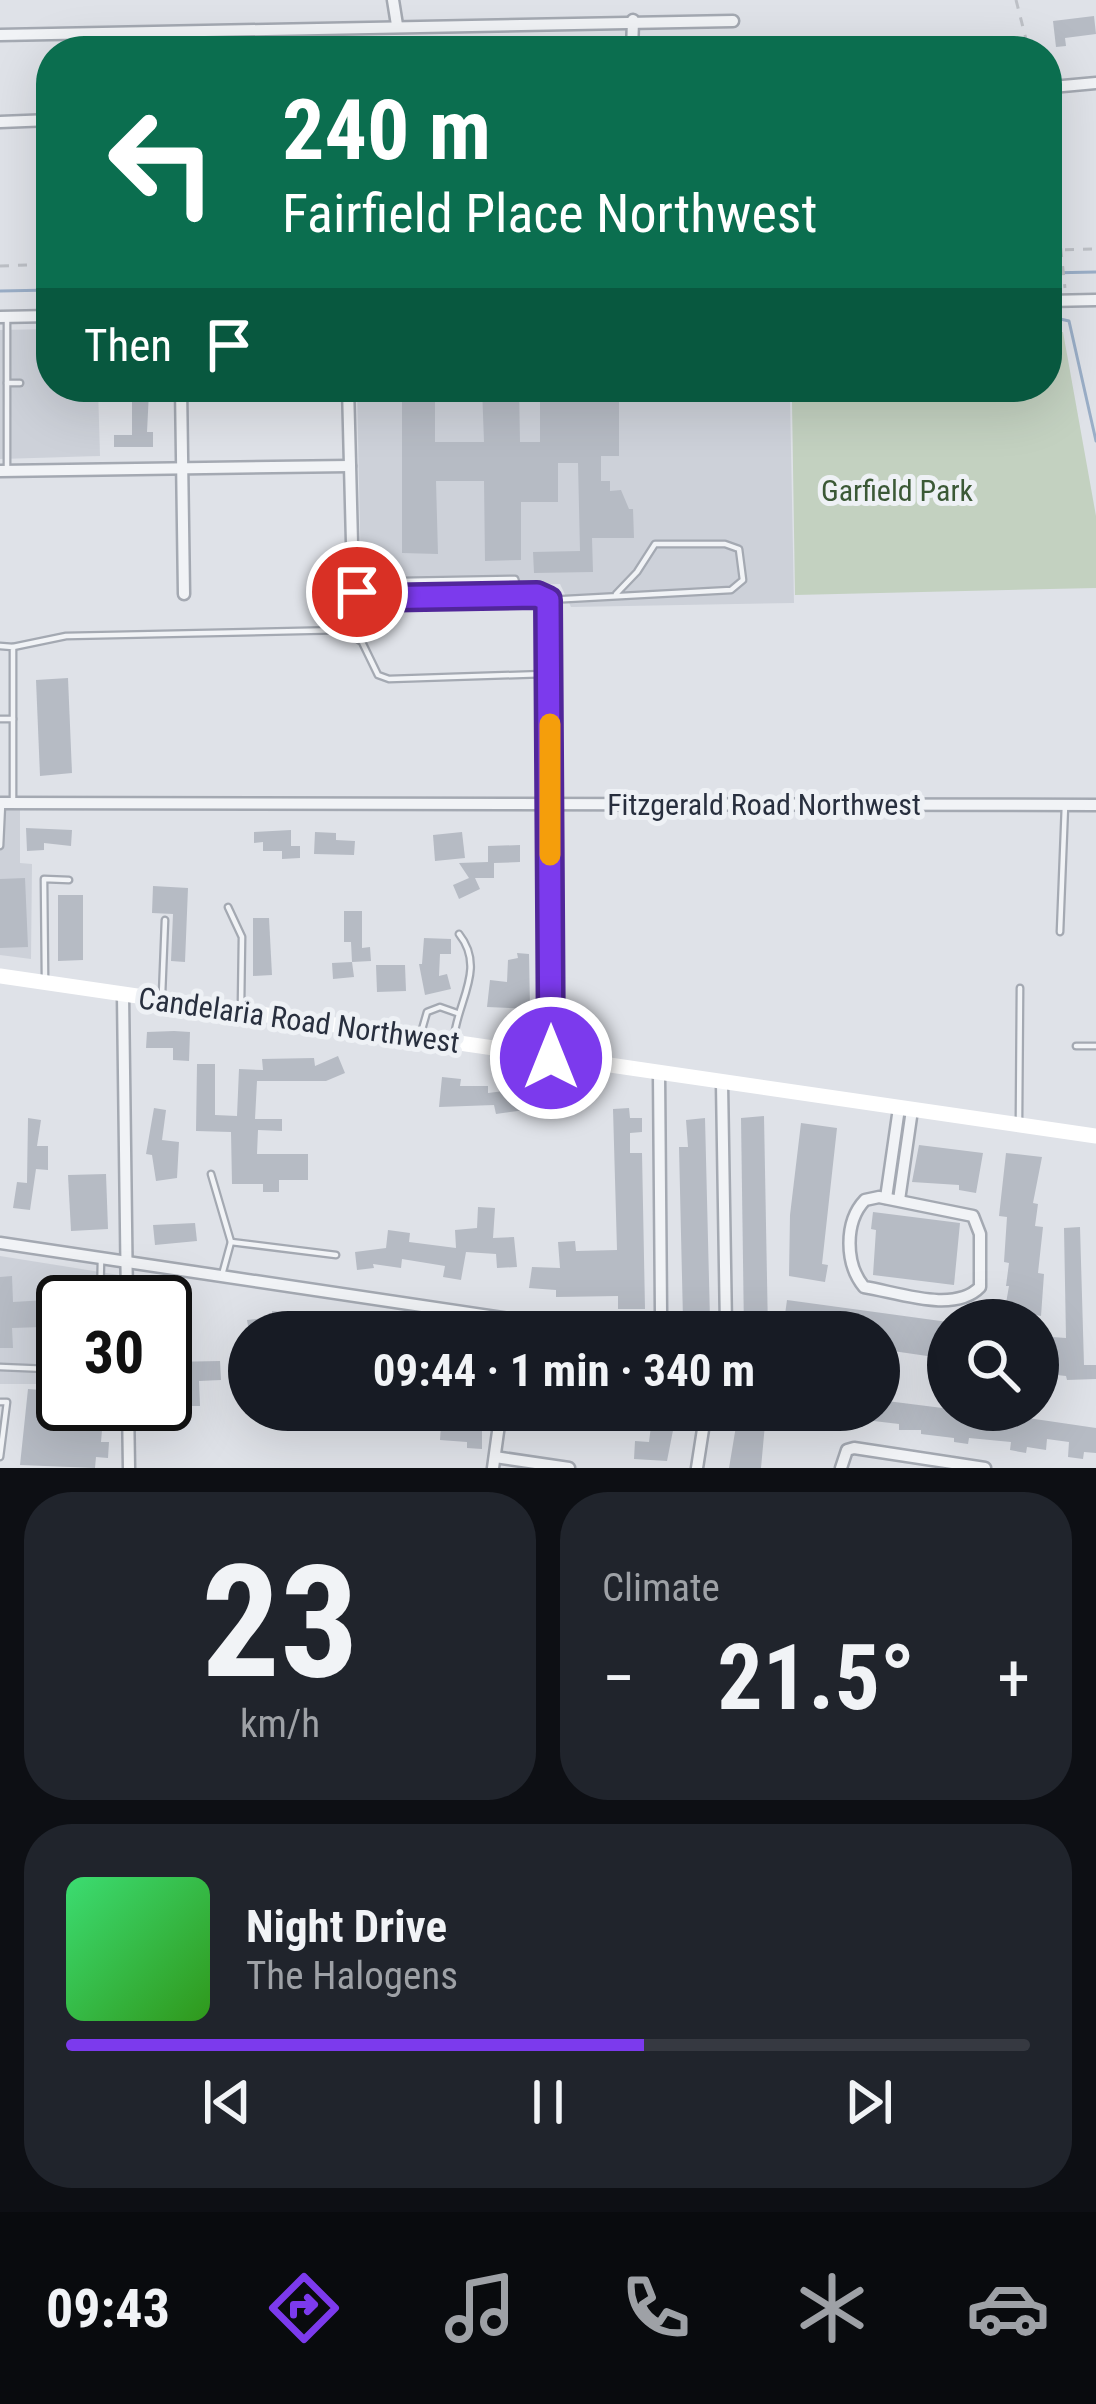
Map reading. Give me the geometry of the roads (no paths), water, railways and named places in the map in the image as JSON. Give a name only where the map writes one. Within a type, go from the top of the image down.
[{"type":"main road","name":"Candelaria Road Northwest","points":[[0,976],[1096,1136]]},
{"type":"street","points":[[393,0],[397,25]]},
{"type":"street","points":[[632,36],[633,20]]},
{"type":"street","points":[[0,35],[733,21]]},
{"type":"street","points":[[1062,86],[1096,83]]},
{"type":"street","points":[[0,122],[36,121]]},
{"type":"street","points":[[1062,301],[1096,300]]},
{"type":"street","points":[[3,316],[36,316]]},
{"type":"street","points":[[181,402],[184,594]]},
{"type":"street","points":[[349,402],[352,563],[357,592],[368,598],[537,595],[548,600],[551,1058]]},
{"type":"street","points":[[3,471],[350,466]]},
{"type":"street","name":"Fitzgerald Road Northwest","points":[[5,803],[1096,805]]},
{"type":"street","points":[[124,995],[127,1275]]},
{"type":"street","points":[[659,1074],[662,1311]]},
{"type":"street","points":[[722,1084],[727,1311]]},
{"type":"street","points":[[893,1199],[906,1109]]},
{"type":"street","points":[[893,1199],[973,1216],[980,1234],[980,1287],[973,1295],[952,1301],[863,1287],[858,1281],[852,1269],[851,1220],[865,1200],[893,1199]]},
{"type":"street","points":[[0,1244],[127,1260],[427,1311]]},
{"type":"street","points":[[128,1431],[129,1468]]},
{"type":"street","points":[[498,1431],[494,1462],[569,1468]]},
{"type":"street","points":[[697,1468],[703,1431]]},
{"type":"street","points":[[841,1468],[847,1450],[985,1468]]},
{"type":"lane","points":[[3,316],[7,356],[3,471]]},
{"type":"lane","points":[[7,356],[20,355]]},
{"type":"lane","points":[[7,383],[20,383]]},
{"type":"lane","points":[[548,600],[731,590],[743,580],[743,559],[739,549],[725,544],[655,544],[616,594]]},
{"type":"lane","points":[[352,563],[380,562],[401,580],[514,578],[520,595]]},
{"type":"lane","points":[[0,646],[66,635],[344,630],[362,642],[377,675],[389,679],[550,674]]},
{"type":"lane","points":[[1,842],[14,719],[14,646]]},
{"type":"lane","points":[[0,719],[14,719]]},
{"type":"lane","points":[[1060,932],[1064,805]]},
{"type":"lane","points":[[45,983],[44,879],[69,880]]},
{"type":"lane","points":[[228,907],[242,937],[241,1012]]},
{"type":"lane","points":[[163,1000],[165,920]]},
{"type":"lane","points":[[454,1043],[457,1013],[472,972],[472,956],[459,934]]},
{"type":"lane","points":[[1019,1125],[1020,988]]},
{"type":"lane","points":[[420,1038],[427,1012],[440,1007],[457,1013]]},
{"type":"lane","points":[[1076,1046],[1096,1046]]},
{"type":"lane","points":[[211,1174],[231,1242],[222,1275]]},
{"type":"lane","points":[[231,1242],[336,1256]]},
{"type":"lane","points":[[100,1260],[100,1275]]},
{"type":"lane","points":[[0,1367],[36,1369]]},
{"type":"lane","points":[[0,1402],[8,1402],[0,1457]]},
{"type":"waterway","points":[[1062,273],[1096,272]]},
{"type":"waterway","points":[[0,291],[36,290]]},
{"type":"waterway","points":[[1062,319],[1069,321],[1096,441]]},
{"type":"park label","name":"Garfield Park","points":[[897,490]]}]
